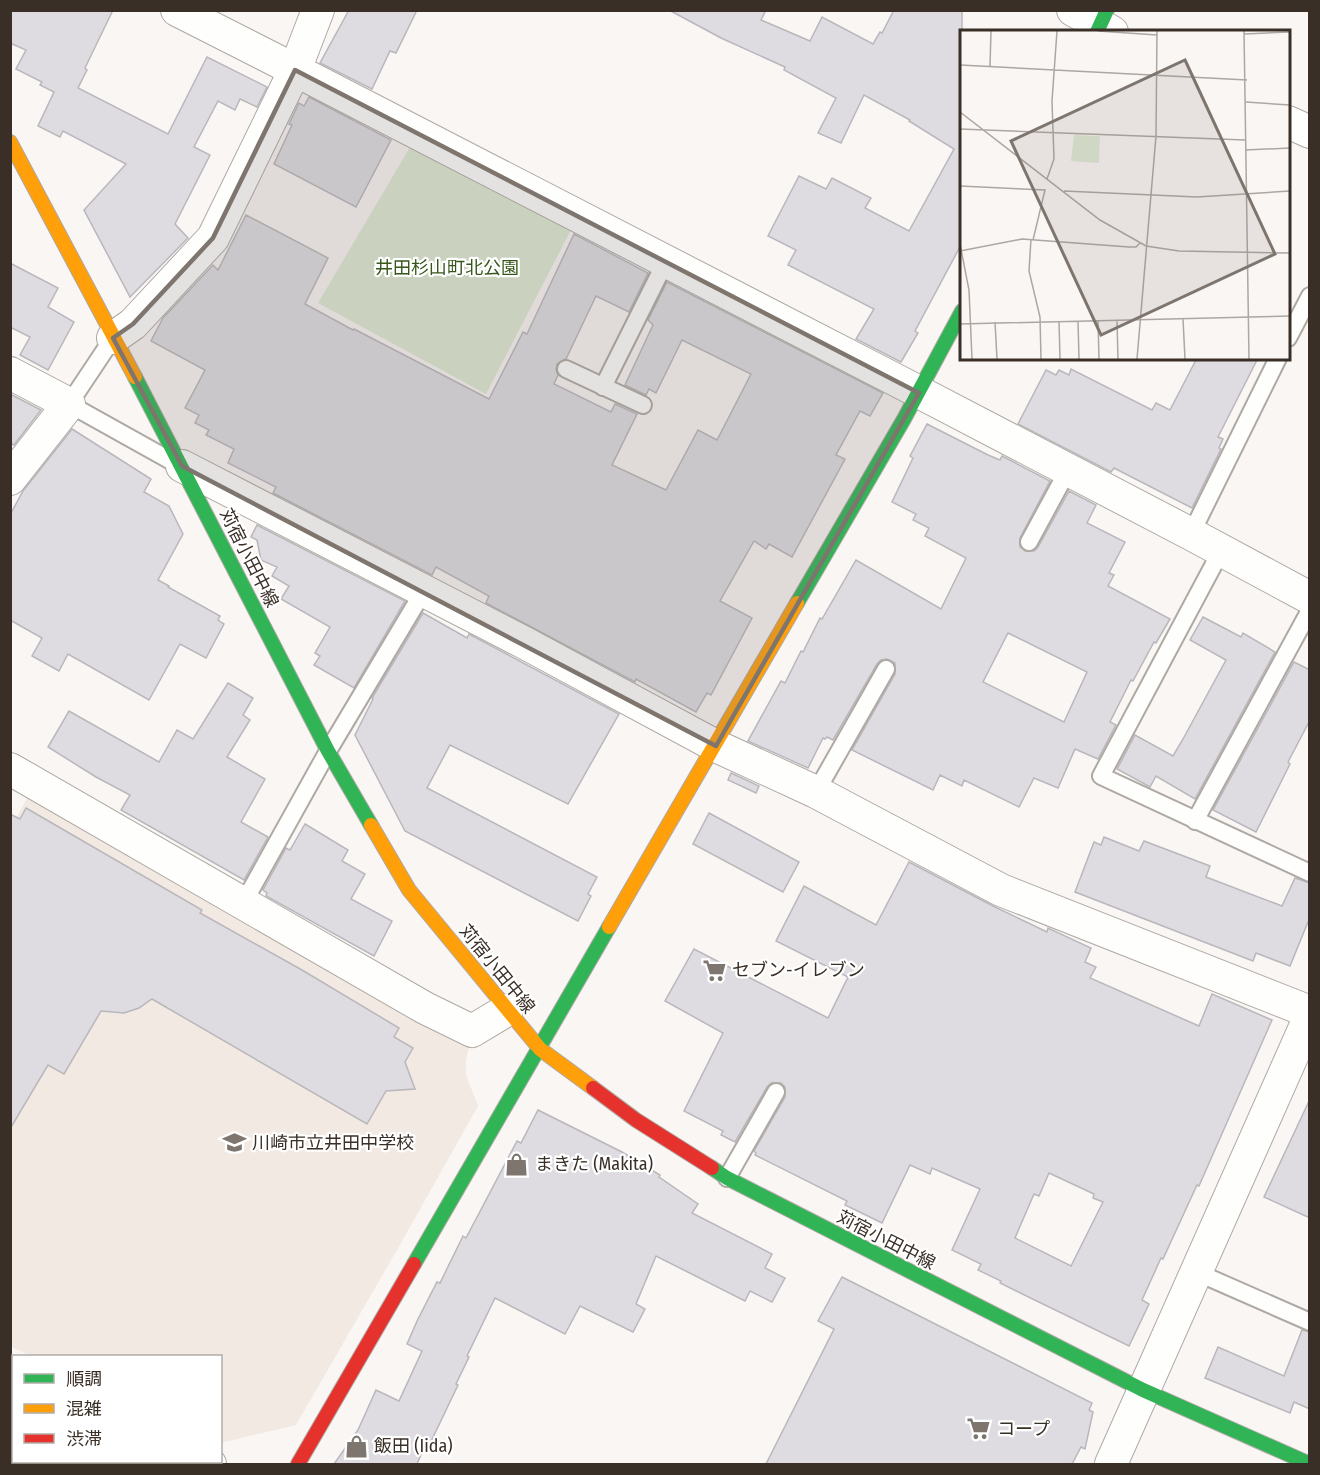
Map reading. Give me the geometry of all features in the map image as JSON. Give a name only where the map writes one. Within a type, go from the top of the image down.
[{"type":"street","points":[[177,10],[1068,470],[1310,598]]},
{"type":"street","points":[[113,338],[133,324],[213,238],[295,70],[318,10]]},
{"type":"street","points":[[1073,10],[1104,25]]},
{"type":"street","points":[[1290,123],[1310,132]]},
{"type":"street","name":"苅宿小田中線","points":[[10,142],[182,466],[328,751],[410,890],[540,1049],[636,1120],[727,1178],[1143,1390],[1310,1464]]},
{"type":"street","points":[[298,1464],[716,746],[919,393],[960,315]]},
{"type":"street","points":[[10,373],[69,404],[10,479]]},
{"type":"street","points":[[182,466],[523,642],[716,746],[816,792],[1001,890],[1310,1014],[1111,1464]]},
{"type":"street","points":[[10,769],[425,1008],[472,1031],[507,1010]]},
{"type":"lane","points":[[603,387],[665,263]]},
{"type":"lane","points":[[1290,334],[1310,296]]},
{"type":"lane","points":[[113,338],[69,404],[182,466]]},
{"type":"lane","points":[[1191,534],[1277,360]]},
{"type":"lane","points":[[566,369],[644,405]]},
{"type":"lane","points":[[1029,542],[1068,470]]},
{"type":"lane","points":[[1221,551],[1101,776],[1310,873]]},
{"type":"lane","points":[[244,902],[328,751],[423,592]]},
{"type":"lane","points":[[1196,821],[1310,610]]},
{"type":"lane","points":[[816,792],[886,669]]},
{"type":"lane","points":[[727,1178],[776,1092]]},
{"type":"lane","points":[[1196,1272],[1310,1322]]},
{"type":"highlighted area","points":[[295,70],[919,393],[716,746],[182,466],[113,338],[133,324],[213,238]]},
{"type":"shaded area","name":"川崎市立井田中学校","points":[[31,791],[234,914],[469,1048],[466,1075],[478,1106],[296,1425],[222,1443],[222,1355],[29,1355],[11,1347],[10,830]]},
{"type":"green space","name":"井田杉山町北公園","points":[[410,147],[572,228],[486,394],[318,303]]},
{"type":"building","points":[[10,10],[113,10],[85,68],[87,70],[78,88],[168,134],[207,57],[267,87],[257,107],[240,99],[235,110],[218,101],[194,147],[210,155],[175,224],[188,238],[130,297],[84,210],[126,164],[63,131],[60,137],[38,126],[54,92],[40,85],[42,82],[16,69],[26,50],[10,43]]},
{"type":"building","points":[[349,10],[417,10],[396,53],[390,51],[372,89],[320,63]]},
{"type":"building","points":[[669,10],[766,10],[761,20],[810,41],[822,17],[873,44],[880,32],[882,33],[894,10],[962,10],[962,30],[960,30],[960,247],[915,331],[918,333],[901,362],[856,339],[874,309],[788,265],[796,250],[768,236],[799,176],[826,189],[832,178],[871,198],[865,208],[909,231],[954,149],[910,120],[864,95],[841,143],[818,133],[836,98],[784,70],[785,67],[721,38]]},
{"type":"building","points":[[309,97],[391,140],[356,207],[274,164],[292,125],[289,124],[299,103],[304,106]]},
{"type":"building","points":[[246,215],[328,258],[305,304],[489,399],[523,332],[527,334],[574,234],[648,273],[629,312],[596,296],[566,359],[557,364],[558,375],[554,384],[611,412],[615,404],[637,414],[612,465],[666,490],[698,430],[717,440],[751,374],[682,340],[656,393],[649,389],[646,395],[625,385],[653,325],[648,320],[667,282],[883,393],[870,416],[860,411],[836,455],[845,459],[792,557],[769,544],[766,549],[754,541],[720,601],[752,618],[711,695],[707,693],[696,712],[486,603],[489,596],[436,567],[432,575],[273,493],[276,487],[228,463],[234,449],[206,435],[209,430],[195,423],[199,415],[185,408],[205,370],[151,341],[163,318],[213,265],[218,270]]},
{"type":"building","points":[[10,263],[58,288],[48,307],[74,322],[48,370],[20,355],[30,337],[10,327]]},
{"type":"building","points":[[1196,360],[1257,360],[1218,437],[1223,439],[1219,448],[1221,449],[1192,508],[1114,468],[1111,472],[1018,424],[1046,370],[1056,375],[1059,370],[1069,375],[1071,369],[1152,410],[1156,403],[1170,410]]},
{"type":"building","points":[[10,394],[41,410],[14,445],[10,443]]},
{"type":"building","points":[[927,424],[988,455],[1000,460],[1002,456],[1050,481],[1020,538],[1020,547],[1025,551],[1034,551],[1038,547],[1069,491],[1096,505],[1087,523],[1125,542],[1109,573],[1114,575],[1108,586],[1170,619],[1156,643],[1154,642],[1133,681],[1131,680],[1110,722],[1116,725],[1098,759],[1075,749],[1058,788],[1034,778],[1019,807],[964,780],[962,786],[940,775],[933,790],[852,750],[895,674],[895,663],[887,659],[877,664],[833,740],[823,738],[808,768],[748,741],[781,681],[785,683],[820,618],[822,619],[856,560],[941,609],[966,558],[925,536],[929,528],[913,520],[916,514],[892,502],[913,458],[910,456]],"holes":[[[1008,633],[1087,672],[1064,722],[983,682]]]},
{"type":"building","points":[[72,429],[151,479],[144,492],[169,506],[183,534],[158,580],[220,616],[218,620],[224,624],[206,658],[180,644],[149,700],[68,654],[59,671],[32,656],[42,638],[10,620],[10,515],[23,491]]},
{"type":"building","points":[[257,525],[405,601],[354,688],[314,665],[320,656],[315,653],[330,627],[281,599],[289,586],[272,576],[277,567],[261,560],[257,540],[251,537]]},
{"type":"building","points":[[423,613],[467,638],[469,634],[619,714],[568,804],[450,745],[427,788],[597,877],[588,894],[591,896],[578,921],[405,831],[355,735],[372,698]]},
{"type":"building","points":[[1203,617],[1241,637],[1243,633],[1275,652],[1195,799],[1156,776],[1150,787],[1117,769],[1135,735],[1173,756],[1183,739],[1226,660],[1190,640]]},
{"type":"building","points":[[1294,662],[1310,670],[1310,720],[1256,832],[1213,810]]},
{"type":"building","points":[[228,683],[253,698],[243,715],[250,720],[227,757],[265,779],[241,822],[268,837],[244,880],[121,810],[130,795],[48,747],[69,711],[159,762],[177,730],[193,739]]},
{"type":"building","points":[[731,773],[759,786],[756,793],[728,780]]},
{"type":"building","points":[[26,808],[202,910],[200,913],[399,1028],[394,1037],[413,1048],[405,1062],[415,1089],[386,1091],[367,1124],[152,999],[139,1008],[124,1013],[101,1011],[64,1074],[48,1065],[10,1129],[10,814],[20,819]]},
{"type":"building","points":[[709,813],[799,862],[783,892],[693,844]]},
{"type":"building","points":[[305,824],[348,850],[342,861],[365,874],[351,899],[392,921],[374,956],[266,896],[267,893],[263,890],[286,848],[290,850]]},
{"type":"building","points":[[1104,837],[1139,851],[1144,841],[1210,866],[1206,877],[1282,906],[1295,878],[1310,883],[1310,917],[1290,966],[1256,953],[1253,961],[1075,892],[1094,842],[1101,845]]},
{"type":"building","points":[[909,862],[1047,932],[1048,928],[1091,948],[1085,962],[1096,967],[1090,978],[1199,1026],[1212,994],[1272,1020],[1199,1186],[1197,1185],[1142,1300],[1149,1304],[1129,1346],[1000,1283],[1001,1281],[978,1270],[981,1264],[952,1250],[980,1189],[932,1168],[930,1174],[910,1165],[882,1223],[845,1205],[847,1201],[755,1155],[754,1151],[785,1097],[785,1087],[781,1083],[771,1083],[767,1087],[735,1142],[721,1135],[723,1131],[684,1111],[723,1033],[665,1001],[694,949],[828,1018],[848,977],[776,941],[804,886],[876,925]],"holes":[[[1049,1173],[1094,1194],[1093,1198],[1103,1202],[1071,1266],[1015,1238],[1034,1194],[1039,1196]]]},
{"type":"building","points":[[1310,1099],[1310,1218],[1264,1197]]},
{"type":"building","points":[[538,1110],[622,1152],[660,1175],[659,1177],[698,1204],[692,1213],[772,1254],[765,1268],[785,1278],[772,1302],[750,1291],[745,1301],[656,1256],[636,1304],[645,1309],[633,1332],[580,1306],[565,1334],[495,1298],[467,1356],[469,1357],[456,1384],[458,1385],[426,1452],[423,1450],[417,1464],[334,1464],[358,1430],[376,1390],[399,1401],[422,1351],[407,1344],[418,1319],[437,1282],[440,1283],[463,1236],[466,1238],[517,1141],[521,1143]]},
{"type":"building","points":[[842,1277],[1092,1403],[1089,1410],[1093,1412],[1085,1449],[1081,1447],[1072,1464],[766,1464],[834,1329],[818,1321]]},
{"type":"building","points":[[1302,1330],[1310,1332],[1310,1409],[1294,1402],[1290,1413],[1205,1378],[1218,1347],[1284,1376]]},
{"type":"traffic: fast","points":[[1098,30],[1107,10]]},
{"type":"traffic: fast","points":[[797,603],[904,419],[960,315]]},
{"type":"traffic: fast","points":[[135,377],[328,751],[371,825]]},
{"type":"traffic: fast","points":[[414,1264],[609,927]]},
{"type":"traffic: fast","points":[[712,1168],[727,1178],[1143,1390],[1310,1464]]},
{"type":"traffic: slow","points":[[10,142],[135,377]]},
{"type":"traffic: slow","points":[[609,927],[797,603]]},
{"type":"traffic: slow","points":[[371,825],[409,890],[540,1049],[593,1088]]},
{"type":"traffic: jam","points":[[593,1088],[636,1120],[712,1168]]},
{"type":"traffic: jam","points":[[298,1464],[414,1264]]},
{"type":"place","name":"セブン-イレブン","points":[[714,970]]},
{"type":"place","name":"川崎市立井田中学校","points":[[234,1143]]},
{"type":"place","name":"まきた (Makita)","points":[[517,1164]]},
{"type":"place","name":"コープ","points":[[979,1429]]},
{"type":"place","name":"飯田 (Iida)","points":[[356,1446]]}]
